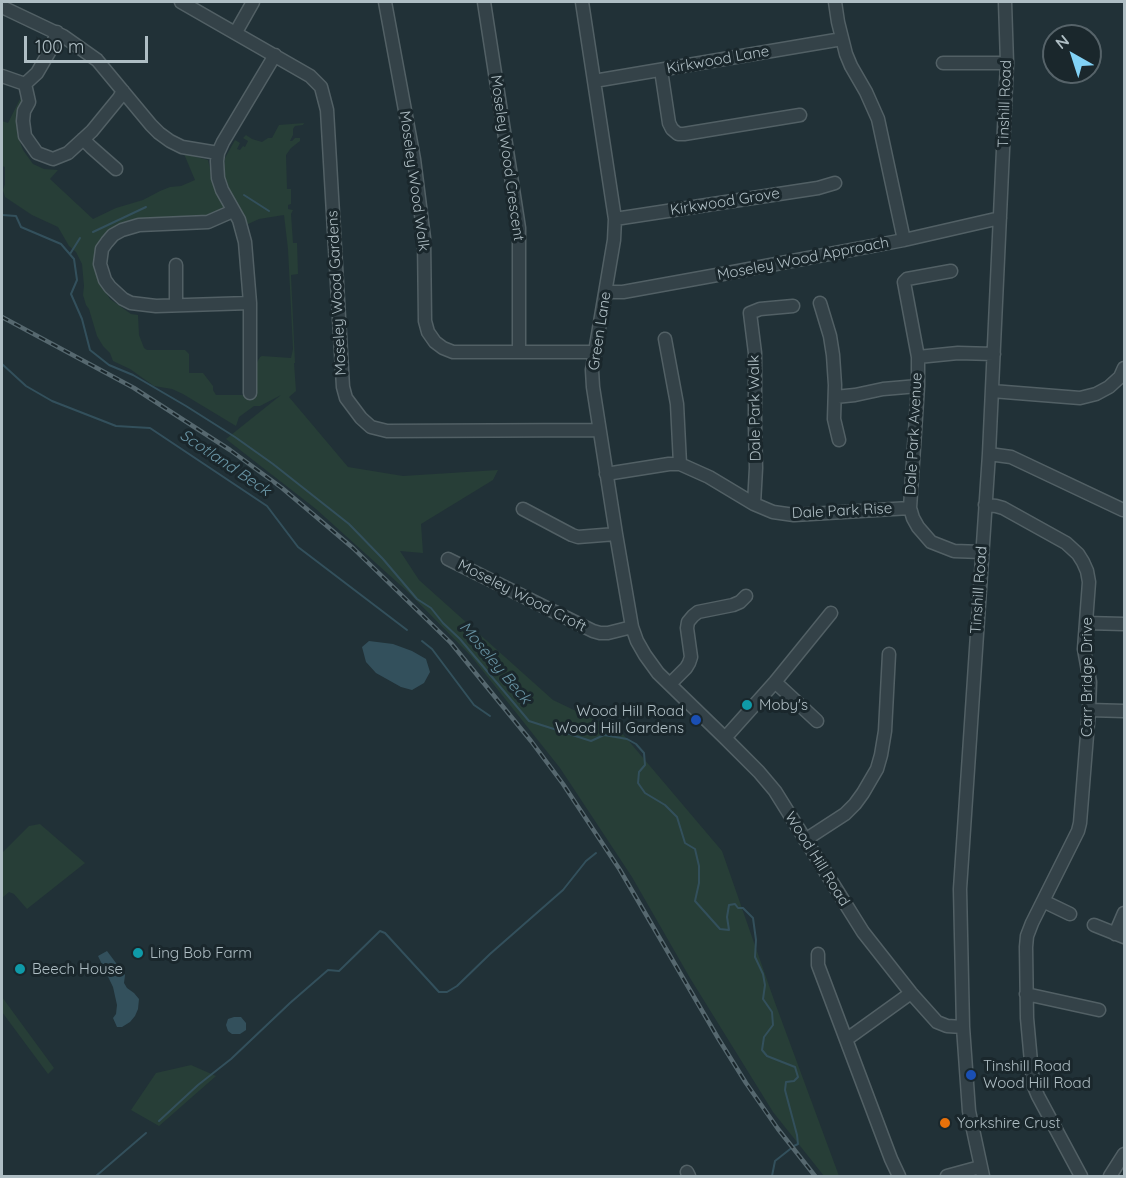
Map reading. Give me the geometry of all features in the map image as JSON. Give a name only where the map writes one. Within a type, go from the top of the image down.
[{"type":"street","name":"Moseley Wood Gardens","points":[[181,2],[275,55],[316,81],[321,87],[327,110],[343,387],[346,398],[361,418],[371,427],[387,431],[599,430]]},
{"type":"street","points":[[236,32],[253,2]]},
{"type":"street","name":"Moseley Wood Walk","points":[[385,2],[414,159],[424,238],[425,321],[428,332],[435,342],[453,352],[595,352]]},
{"type":"street","name":"Moseley Wood Crescent","points":[[484,2],[519,228],[519,352]]},
{"type":"street","name":"Green Lane","points":[[582,2],[615,219],[614,240],[592,370],[593,387],[632,627],[645,656],[670,684]]},
{"type":"street","points":[[835,2],[842,39],[851,66],[878,119],[904,240]]},
{"type":"street","name":"Tinshill Road","points":[[981,1172],[969,1111],[963,1027],[960,889],[989,454],[1007,63],[1005,2]]},
{"type":"street","points":[[2,7],[57,32],[97,60],[151,125],[170,141],[182,147],[218,153]]},
{"type":"street","points":[[25,84],[37,73],[51,49],[57,32]]},
{"type":"street","name":"Kirkwood Lane","points":[[594,81],[842,39]]},
{"type":"street","points":[[250,393],[250,303],[243,230],[218,178],[218,153],[275,55]]},
{"type":"street","points":[[943,63],[1007,63]]},
{"type":"street","points":[[661,70],[669,123],[678,134],[800,115]]},
{"type":"street","points":[[2,76],[25,84]]},
{"type":"street","points":[[25,84],[29,102],[24,111],[25,136],[37,153],[53,159],[68,153],[83,139],[123,91]]},
{"type":"street","points":[[83,139],[116,169]]},
{"type":"street","name":"Kirkwood Grove","points":[[615,219],[819,188],[835,183]]},
{"type":"street","points":[[233,211],[208,222],[130,227],[113,235],[106,242],[102,249],[100,264],[105,279],[116,294],[123,300],[140,305],[250,303]]},
{"type":"street","name":"Moseley Wood Approach","points":[[606,292],[623,292],[904,240],[1000,218]]},
{"type":"street","points":[[176,265],[176,305]]},
{"type":"street","name":"Dale Park Avenue","points":[[951,271],[907,279],[904,282],[918,357],[910,508],[918,527],[931,542],[954,551],[982,552]]},
{"type":"street","points":[[820,303],[830,336],[835,370],[834,419],[838,440]]},
{"type":"street","name":"Dale Park Walk","points":[[754,504],[755,353],[750,313],[760,309],[793,306]]},
{"type":"street","points":[[665,339],[677,404],[680,464]]},
{"type":"street","points":[[918,357],[958,353],[994,354]]},
{"type":"street","points":[[992,391],[1080,398],[1096,394],[1109,387],[1120,377],[1125,368]]},
{"type":"street","points":[[835,397],[918,386]]},
{"type":"street","points":[[989,454],[1011,457],[1123,510]]},
{"type":"street","name":"Dale Park Rise","points":[[606,474],[680,464],[710,477],[754,504],[773,512],[794,515],[910,508]]},
{"type":"street","name":"Carr Bridge Drive","points":[[985,505],[1003,508],[1066,543],[1078,554],[1087,571],[1089,582],[1084,649],[1090,682],[1089,710],[1080,823],[1027,936],[1026,947],[1027,1018],[1033,1084],[1081,1176]]},
{"type":"street","points":[[523,509],[572,535],[584,537],[616,534]]},
{"type":"street","name":"Moseley Wood Croft","points":[[448,559],[593,631],[608,633],[632,627]]},
{"type":"street","points":[[670,684],[689,663],[691,657],[687,628],[693,616],[698,612],[733,606],[746,596]]},
{"type":"street","points":[[725,738],[775,682],[831,613]]},
{"type":"street","points":[[1086,623],[1125,624]]},
{"type":"street","points":[[805,840],[850,809],[863,794],[877,769],[885,731],[890,654]]},
{"type":"street","points":[[775,682],[817,721]]},
{"type":"street","name":"Wood Hill Road","points":[[670,684],[768,783],[863,932],[911,993],[937,1022],[946,1026],[963,1027]]},
{"type":"street","points":[[1089,710],[1125,711]]},
{"type":"street","points":[[1043,901],[1070,914]]},
{"type":"street","points":[[1094,925],[1120,935],[1125,913]]},
{"type":"street","points":[[818,954],[818,964],[899,1176]]},
{"type":"street","points":[[847,1039],[911,993]]},
{"type":"street","points":[[1026,994],[1099,1010]]},
{"type":"street","points":[[1110,1176],[1125,1154]]},
{"type":"street","points":[[947,1176],[981,1172]]},
{"type":"green space","points":[[21,97],[24,103],[19,116],[17,134],[23,150],[33,164],[44,169],[58,170],[50,179],[93,219],[170,187],[181,186],[195,180],[184,154],[208,160],[214,186],[224,206],[223,209],[210,218],[133,222],[95,263],[99,282],[110,299],[131,314],[138,315],[139,335],[144,348],[147,350],[185,350],[189,354],[189,373],[203,373],[213,386],[216,395],[247,395],[247,398],[253,398],[255,366],[260,357],[291,358],[293,349],[288,249],[284,215],[259,219],[246,225],[225,180],[225,158],[235,140],[240,143],[237,149],[245,147],[248,141],[243,138],[246,135],[262,142],[272,138],[279,125],[304,123],[293,129],[290,141],[300,138],[300,141],[286,155],[287,189],[291,189],[291,204],[288,205],[288,209],[293,210],[291,214],[293,243],[297,243],[298,274],[291,275],[296,391],[289,397],[348,467],[403,476],[498,470],[493,480],[421,524],[423,553],[400,551],[419,580],[553,700],[622,733],[722,851],[839,1176],[824,1176],[773,1112],[690,978],[632,877],[560,768],[471,656],[408,592],[316,509],[226,439],[281,395],[260,406],[254,406],[239,417],[236,426],[183,394],[172,389],[154,386],[130,369],[113,361],[97,336],[86,305],[83,295],[82,264],[76,252],[69,246],[58,227],[32,215],[5,197],[2,121],[8,123]]},
{"type":"green space","points":[[40,824],[85,863],[27,909],[14,894],[9,892],[2,898],[2,853],[29,826]]},
{"type":"green space","points":[[2,997],[54,1068],[48,1074],[2,1012]]},
{"type":"green space","points":[[191,1065],[216,1076],[159,1126],[131,1110],[156,1073]]},
{"type":"water","points":[[369,641],[393,644],[426,659],[430,672],[424,683],[412,690],[401,687],[376,673],[366,662],[362,647]]},
{"type":"water","points":[[107,951],[125,975],[124,983],[127,988],[139,999],[135,1016],[122,1027],[117,1027],[113,1018],[117,1005],[113,987],[98,956]]},
{"type":"water","points":[[241,1017],[246,1023],[246,1030],[240,1034],[232,1034],[228,1031],[226,1025],[228,1019]]},
{"type":"waterway","points":[[244,195],[269,211]]},
{"type":"waterway","points":[[93,232],[146,207]]},
{"type":"waterway","name":"Moseley Beck","points":[[2,215],[16,216],[21,227],[61,244],[74,259],[77,280],[71,294],[82,319],[90,350],[109,365],[133,375],[235,437],[349,524],[417,599],[431,608],[460,639],[529,721],[591,741],[604,735],[627,739],[636,744],[644,753],[645,765],[639,772],[638,783],[645,793],[665,805],[677,817],[685,843],[695,849],[699,866],[699,883],[695,901],[720,929],[729,930],[727,917],[729,905],[735,904],[738,908],[743,908],[753,918],[756,940],[755,957],[763,974],[765,985],[763,999],[772,1012],[773,1025],[764,1037],[762,1050],[767,1056],[795,1067],[798,1077],[794,1081],[786,1082],[785,1090],[798,1144],[775,1161],[772,1176]]},
{"type":"waterway","points":[[70,254],[80,238]]},
{"type":"waterway","name":"Scotland Beck","points":[[2,364],[26,386],[52,401],[116,426],[150,428],[267,506],[298,547],[407,630]]},
{"type":"waterway","name":"Scotland Beck","points":[[422,641],[432,649],[474,705],[490,716]]},
{"type":"waterway","points":[[159,1121],[328,970],[339,971],[380,931],[385,933],[439,992],[447,992],[457,986],[563,890],[586,861],[596,853]]},
{"type":"waterway","points":[[96,1176],[146,1133]]},
{"type":"railway","points":[[2,317],[134,388],[230,450],[282,488],[353,548],[451,643],[563,784],[620,870],[746,1083],[815,1176]]},
{"type":"place","name":"Moby's","points":[[747,705]]},
{"type":"place","name":"Wood Hill Road Wood Hill Gardens","points":[[696,720]]},
{"type":"place","name":"Ling Bob Farm","points":[[138,953]]},
{"type":"place","name":"Beech House","points":[[20,969]]},
{"type":"place","name":"Tinshill Road Wood Hill Road","points":[[971,1075]]},
{"type":"place","name":"Yorkshire Crust","points":[[945,1123]]}]
